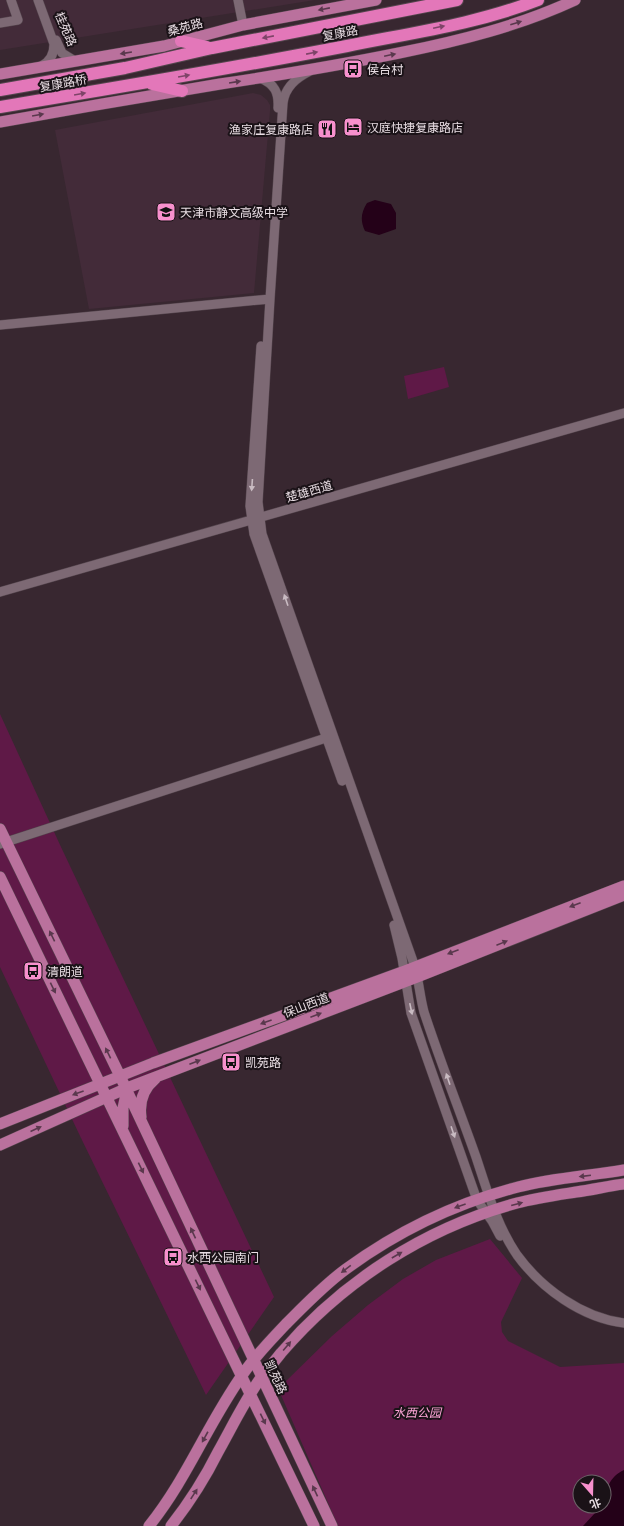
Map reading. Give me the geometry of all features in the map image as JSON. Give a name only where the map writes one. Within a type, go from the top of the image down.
[{"type":"highway","name":"复康路","points":[[142,64],[212,48],[457,0]]},
{"type":"highway","name":"复康路","points":[[145,83],[472,20],[538,0]]},
{"type":"highway","points":[[181,41],[212,48]]},
{"type":"highway","name":"复康路桥","points":[[0,90],[142,64]]},
{"type":"highway","points":[[145,83],[182,91]]},
{"type":"highway","name":"复康路桥","points":[[0,107],[145,83]]},
{"type":"main road","name":"桑苑路","points":[[0,74],[164,46],[243,25],[345,3],[376,0]]},
{"type":"main road","points":[[0,122],[311,70],[416,50],[521,22],[575,0]]},
{"type":"main road","points":[[142,64],[164,46]]},
{"type":"main road","points":[[199,88],[234,67]]},
{"type":"main road","name":"凯苑路","points":[[0,829],[3,843],[120,1076],[332,1526]]},
{"type":"main road","points":[[0,877],[227,1346],[244,1376],[250,1393],[314,1526]]},
{"type":"main road","name":"保山西道","points":[[0,1145],[126,1089],[624,886]]},
{"type":"main road","name":"保山西道","points":[[0,1124],[120,1076],[411,974],[624,895]]},
{"type":"main road","points":[[124,1133],[122,1114],[126,1089],[137,1075],[154,1064]]},
{"type":"main road","points":[[143,1126],[140,1106],[142,1096],[147,1087],[158,1076]]},
{"type":"main road","points":[[149,1526],[174,1492],[224,1403],[244,1376],[253,1359],[317,1293],[345,1269],[405,1230],[489,1195],[551,1180],[624,1170]]},
{"type":"main road","points":[[172,1526],[200,1485],[250,1393],[292,1340],[340,1294],[388,1260],[438,1233],[491,1211],[546,1197],[624,1184]]},
{"type":"main road","points":[[239,1411],[245,1392],[240,1331]]},
{"type":"main road","points":[[224,1403],[232,1378],[231,1362],[227,1346]]},
{"type":"street","points":[[0,23],[18,20],[12,0]]},
{"type":"street","name":"桂苑路","points":[[38,0],[54,44],[54,50],[51,58],[48,62],[39,67]]},
{"type":"street","name":"桂苑路","points":[[41,0],[59,49],[66,56],[75,61]]},
{"type":"street","points":[[238,0],[243,25]]},
{"type":"street","points":[[267,300],[285,93],[298,78],[311,70]]},
{"type":"street","points":[[260,78],[272,85],[276,91],[278,99],[258,502],[255,518],[262,534],[411,974],[489,1195],[491,1211],[515,1259],[538,1285],[557,1299],[585,1316],[624,1328]]},
{"type":"street","points":[[282,130],[302,132]]},
{"type":"street","points":[[0,325],[267,300]]},
{"type":"street","name":"楚雄西道","points":[[0,592],[624,413]]},
{"type":"street","points":[[3,843],[330,736]]},
{"type":"street","points":[[411,974],[411,1013],[477,1200],[491,1211],[517,1255],[539,1280],[556,1294],[586,1311],[602,1318],[624,1323]]},
{"type":"shaded area","points":[[0,0],[315,0],[0,50]]},
{"type":"shaded area","name":"天津市静文高级中学","points":[[253,93],[261,95],[270,105],[254,293],[89,309],[55,130]]},
{"type":"shaded area","points":[[375,200],[391,204],[396,213],[396,229],[379,235],[365,231],[362,223],[363,210],[367,203]]},
{"type":"shaded area","points":[[624,1470],[624,1526],[583,1526],[594,1514],[612,1514],[612,1480]]},
{"type":"green space","points":[[444,367],[449,387],[408,399],[404,376]]},
{"type":"green space","points":[[0,714],[61,847],[274,1297],[206,1395],[0,967]]},
{"type":"green space","name":"水西公园","points":[[490,1239],[522,1278],[501,1322],[502,1332],[508,1341],[560,1367],[624,1363],[624,1526],[338,1526],[281,1395],[282,1385],[332,1336],[368,1305],[403,1279],[436,1260]]},
{"type":"place","name":"侯台村","points":[[353,69]]},
{"type":"place","name":"汉庭快捷复康路店","points":[[353,127]]},
{"type":"place","name":"渔家庄复康路店","points":[[327,129]]},
{"type":"place","name":"天津市静文高级中学","points":[[166,212]]},
{"type":"place","name":"清朗道","points":[[33,971]]},
{"type":"place","name":"凯苑路","points":[[231,1062]]},
{"type":"place","name":"水西公园南门","points":[[173,1257]]}]
